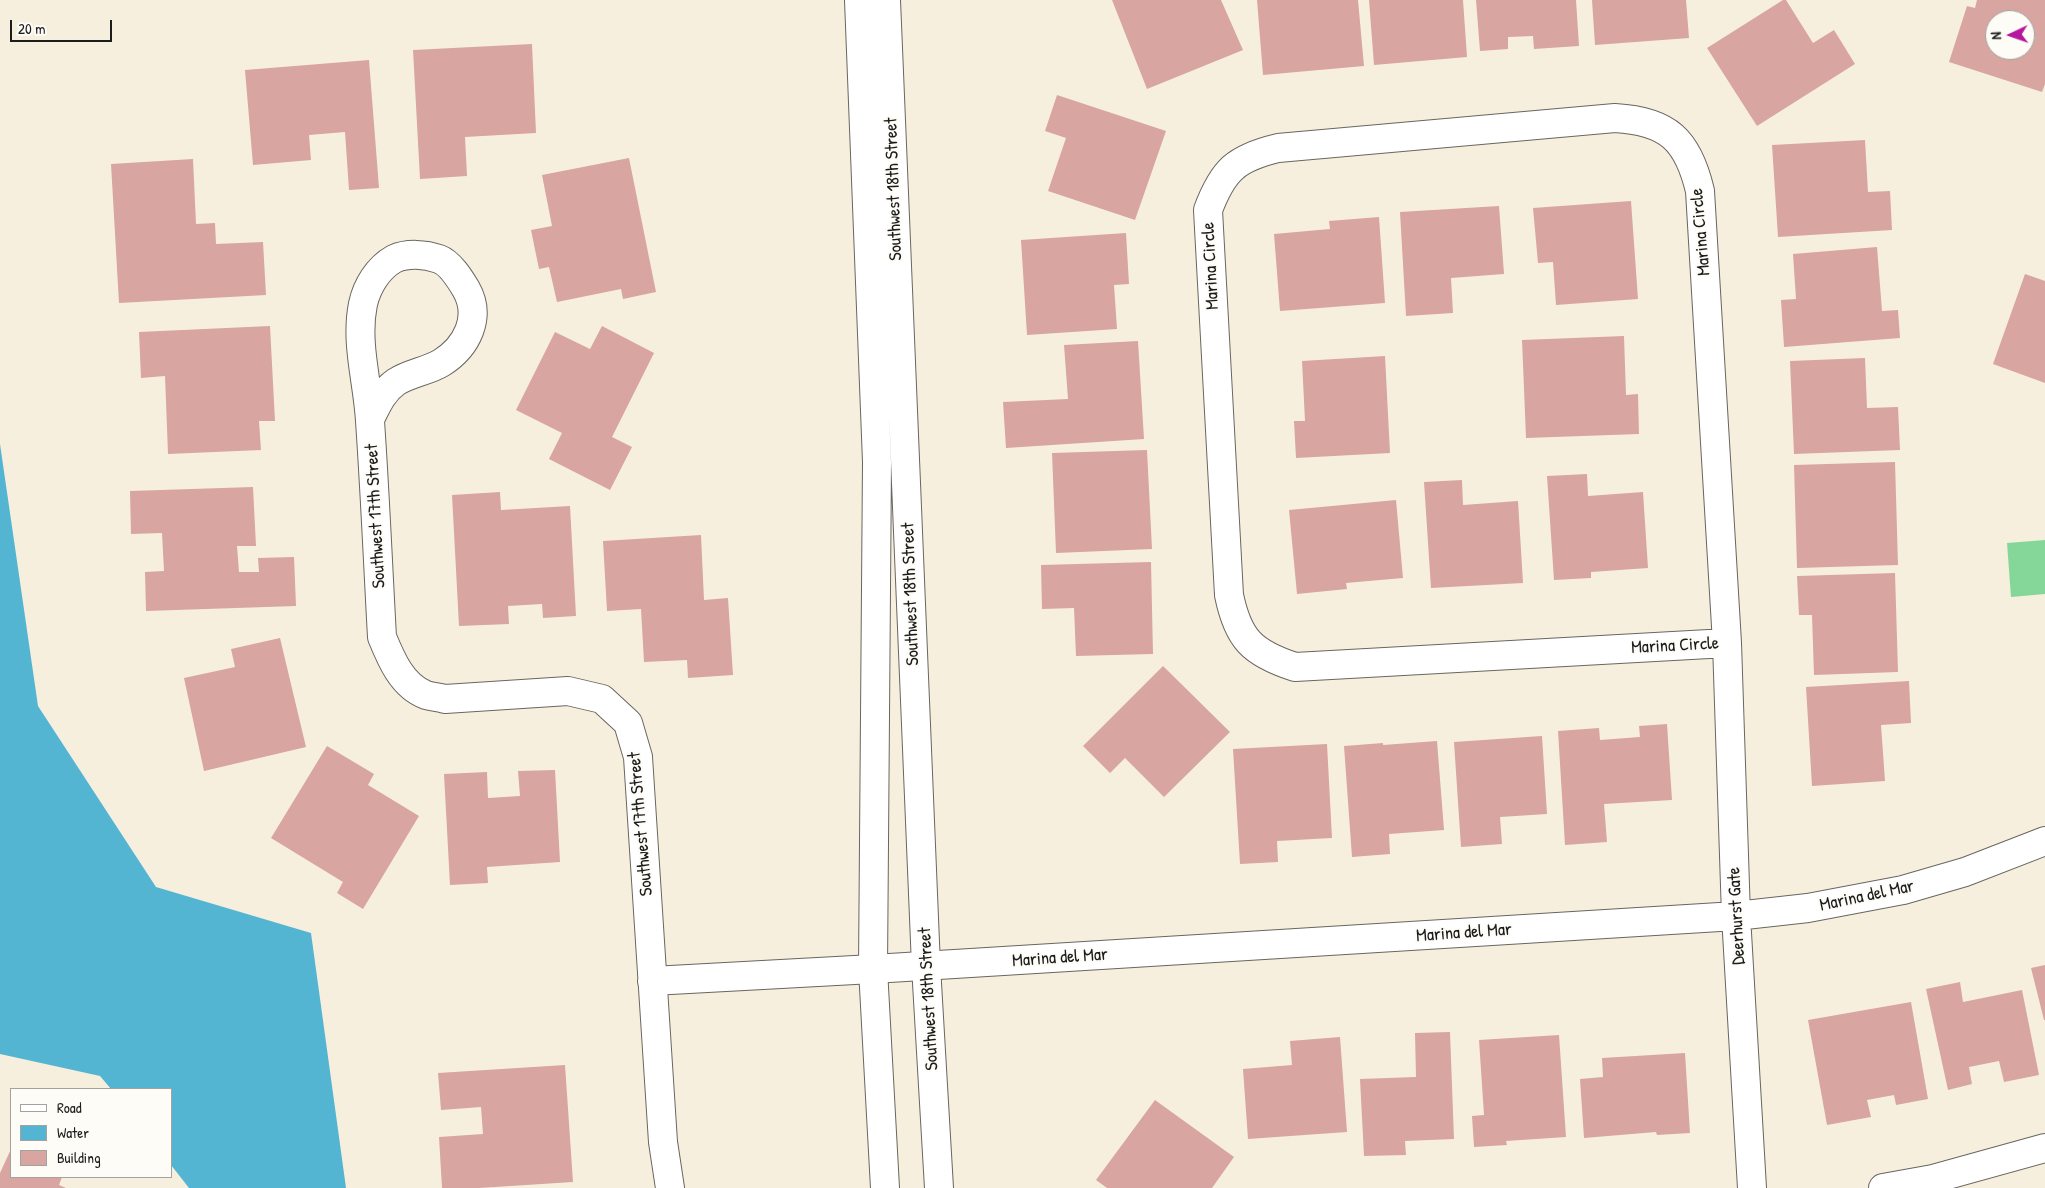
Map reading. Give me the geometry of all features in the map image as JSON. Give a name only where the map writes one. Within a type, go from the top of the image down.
[{"type":"street","name":"Southwest 18th Street","points":[[859,0],[877,462],[873,969],[885,1188]]},
{"type":"street","name":"Southwest 18th Street","points":[[886,0],[926,966],[939,1188]]},
{"type":"street","name":"Marina Circle","points":[[1615,118],[1640,120],[1663,129],[1682,145],[1694,167],[1700,191],[1727,643],[1295,667],[1271,659],[1251,645],[1234,619],[1229,595],[1208,210],[1217,186],[1233,167],[1254,154],[1278,148],[1615,118]]},
{"type":"street","name":"Southwest 17th Street","points":[[370,419],[382,396],[415,372],[441,363],[462,345],[473,323],[471,297],[458,276],[441,259],[422,255],[401,256],[389,262],[373,278],[363,304],[360,333],[370,419],[382,637],[392,662],[407,682],[425,694],[445,699],[568,691],[602,699],[628,723],[638,757],[662,1142],[670,1188]]},
{"type":"street","name":"Deerhurst Gate","points":[[1727,643],[1736,916],[1752,1188]]},
{"type":"street","name":"Marina del Mar","points":[[873,969],[1736,916],[1808,908],[1903,890],[1965,872],[2045,841]]},
{"type":"street","points":[[652,981],[873,969]]},
{"type":"street","points":[[1883,1188],[1933,1179],[2045,1148]]},
{"type":"green space","points":[[2045,540],[2045,594],[2011,597],[2007,543]]},
{"type":"water","points":[[0,444],[38,706],[156,887],[311,933],[346,1188],[189,1188],[172,1166],[172,1088],[110,1088],[100,1076],[0,1054]]},
{"type":"building","points":[[1112,0],[1221,0],[1243,50],[1147,89]]},
{"type":"building","points":[[1257,0],[1358,0],[1364,66],[1263,75]]},
{"type":"building","points":[[1369,0],[1463,0],[1467,57],[1374,65]]},
{"type":"building","points":[[1476,0],[1576,0],[1579,46],[1534,49],[1533,36],[1508,37],[1508,49],[1480,51]]},
{"type":"building","points":[[1592,0],[1686,0],[1689,38],[1595,45]]},
{"type":"building","points":[[1783,0],[1786,0],[1813,43],[1834,30],[1855,64],[1757,126],[1707,48]]},
{"type":"building","points":[[1977,0],[2045,0],[2045,84],[2042,92],[1949,62],[1967,6],[1975,8]]},
{"type":"building","points":[[532,44],[536,133],[465,137],[467,176],[420,179],[413,50]]},
{"type":"building","points":[[369,60],[379,188],[349,190],[345,132],[309,135],[311,160],[253,165],[245,70]]},
{"type":"building","points":[[1057,95],[1166,131],[1135,220],[1048,191],[1066,138],[1045,131]]},
{"type":"building","points":[[1865,140],[1868,192],[1890,191],[1892,230],[1778,237],[1772,145]]},
{"type":"building","points":[[629,158],[656,292],[623,299],[621,289],[557,302],[549,267],[539,269],[531,230],[552,226],[542,175]]},
{"type":"building","points":[[193,159],[196,224],[215,223],[216,244],[263,242],[266,295],[119,303],[111,164]]},
{"type":"building","points":[[1631,201],[1638,299],[1556,305],[1553,262],[1538,263],[1533,208]]},
{"type":"building","points":[[1499,206],[1504,274],[1451,278],[1453,313],[1406,316],[1400,212]]},
{"type":"building","points":[[1379,217],[1385,303],[1280,311],[1274,234],[1330,229],[1329,221]]},
{"type":"building","points":[[1126,233],[1129,284],[1114,285],[1117,329],[1027,335],[1021,240]]},
{"type":"building","points":[[1877,247],[1882,311],[1898,310],[1900,338],[1784,347],[1781,300],[1796,299],[1793,254]]},
{"type":"building","points":[[2025,274],[2045,281],[2045,383],[1993,364]]},
{"type":"building","points":[[270,326],[275,421],[259,421],[261,450],[168,454],[165,376],[141,378],[139,332]]},
{"type":"building","points":[[602,326],[654,353],[612,437],[632,447],[610,490],[549,459],[562,433],[516,410],[555,332],[590,349]]},
{"type":"building","points":[[1624,336],[1626,395],[1638,394],[1639,434],[1526,438],[1522,340]]},
{"type":"building","points":[[1138,341],[1144,439],[1006,448],[1003,402],[1068,399],[1064,345]]},
{"type":"building","points":[[1385,356],[1390,453],[1296,458],[1294,421],[1305,421],[1302,361]]},
{"type":"building","points":[[1865,358],[1867,408],[1898,407],[1900,450],[1794,454],[1790,361]]},
{"type":"building","points":[[1147,450],[1152,549],[1056,553],[1052,453]]},
{"type":"building","points":[[1895,462],[1898,565],[1797,568],[1794,465]]},
{"type":"building","points":[[1587,474],[1588,496],[1643,492],[1648,568],[1591,572],[1591,578],[1554,580],[1547,476]]},
{"type":"building","points":[[1462,480],[1463,505],[1518,501],[1523,583],[1431,588],[1424,482]]},
{"type":"building","points":[[253,487],[256,546],[237,546],[239,572],[259,572],[258,558],[294,557],[296,606],[146,611],[145,572],[164,571],[162,533],[131,534],[130,491]]},
{"type":"building","points":[[500,492],[501,510],[570,506],[576,616],[543,618],[542,604],[508,606],[509,624],[459,626],[452,495]]},
{"type":"building","points":[[1396,500],[1403,578],[1346,583],[1347,589],[1297,594],[1289,510]]},
{"type":"building","points":[[701,535],[704,600],[728,598],[733,675],[688,678],[687,660],[644,662],[641,609],[607,611],[603,541]]},
{"type":"building","points":[[1151,562],[1153,654],[1076,656],[1074,608],[1042,609],[1041,565]]},
{"type":"building","points":[[1895,573],[1898,672],[1814,675],[1812,615],[1799,615],[1797,576]]},
{"type":"building","points":[[280,638],[306,747],[204,771],[184,678],[235,667],[231,649]]},
{"type":"building","points":[[1163,666],[1230,732],[1164,797],[1125,758],[1110,773],[1083,746]]},
{"type":"building","points":[[1909,681],[1911,723],[1881,725],[1885,781],[1812,786],[1806,687]]},
{"type":"building","points":[[1667,724],[1672,800],[1604,804],[1607,842],[1565,845],[1558,731],[1599,728],[1600,740],[1640,737],[1639,726]]},
{"type":"building","points":[[1542,736],[1547,814],[1500,817],[1502,844],[1461,847],[1454,742]]},
{"type":"building","points":[[1437,741],[1444,830],[1389,834],[1390,854],[1352,857],[1344,746]]},
{"type":"building","points":[[1327,744],[1332,838],[1277,841],[1278,862],[1240,864],[1233,749]]},
{"type":"building","points":[[327,746],[374,774],[368,785],[419,816],[363,909],[337,893],[343,882],[271,838]]},
{"type":"building","points":[[555,770],[560,862],[487,867],[488,883],[450,885],[444,774],[487,772],[488,798],[520,796],[518,771]]},
{"type":"building","points":[[2045,965],[2045,1020],[2044,1020],[2031,968]]},
{"type":"building","points":[[1960,982],[1963,1002],[2022,990],[2039,1075],[2004,1082],[1999,1061],[1969,1067],[1972,1084],[1948,1090],[1926,989]]},
{"type":"building","points":[[1911,1002],[1928,1099],[1896,1105],[1894,1095],[1867,1100],[1871,1117],[1827,1125],[1808,1020]]},
{"type":"building","points":[[1450,1032],[1454,1139],[1405,1141],[1406,1155],[1364,1156],[1360,1079],[1416,1077],[1415,1033]]},
{"type":"building","points":[[1559,1035],[1566,1137],[1506,1141],[1507,1145],[1474,1147],[1472,1116],[1484,1115],[1479,1040]]},
{"type":"building","points":[[1340,1037],[1347,1132],[1248,1139],[1243,1069],[1292,1065],[1290,1041]]},
{"type":"building","points":[[1685,1053],[1690,1133],[1657,1135],[1656,1132],[1584,1138],[1580,1079],[1603,1077],[1602,1058]]},
{"type":"building","points":[[565,1065],[573,1182],[479,1188],[442,1188],[439,1137],[483,1134],[481,1107],[441,1110],[438,1073]]},
{"type":"building","points":[[1155,1100],[1234,1157],[1212,1188],[1107,1188],[1096,1180]]},
{"type":"building","points":[[10,1151],[10,1178],[62,1178],[59,1185],[66,1188],[0,1188],[0,1173]]}]
